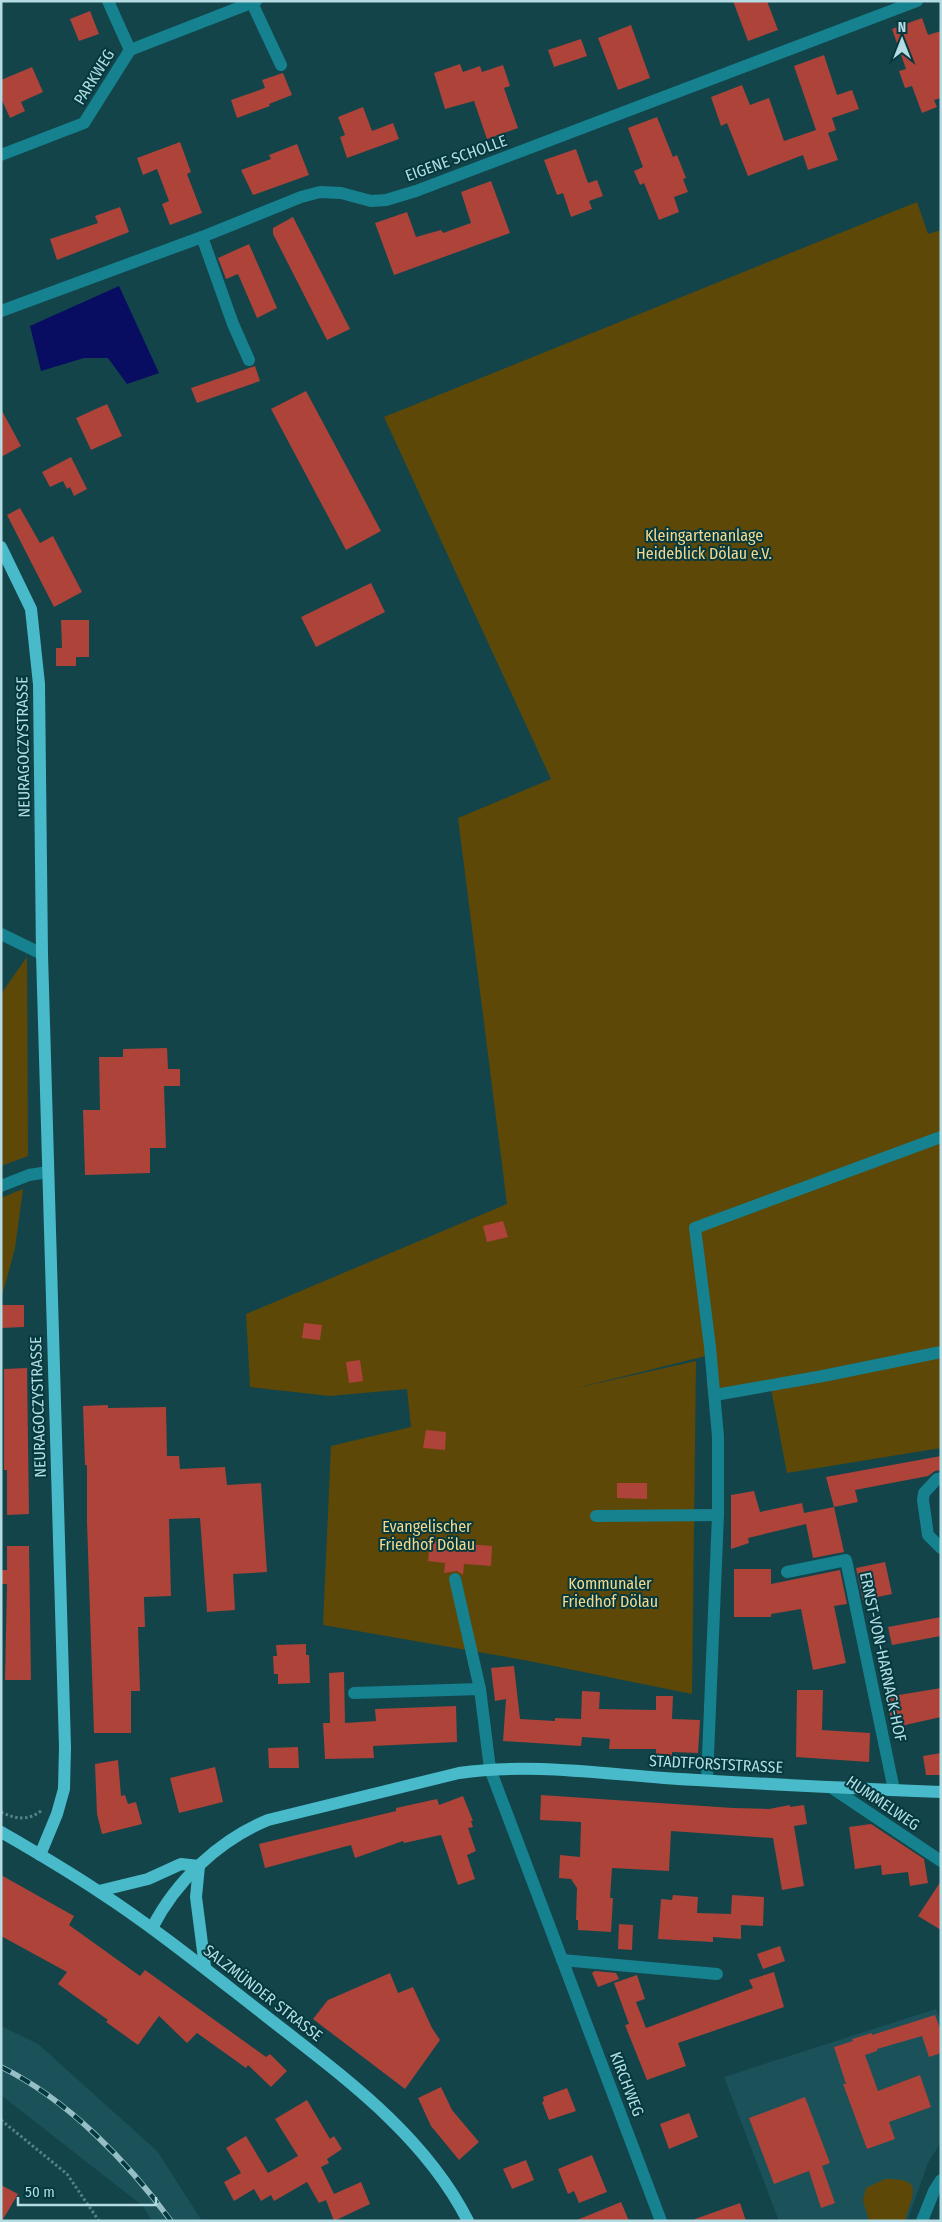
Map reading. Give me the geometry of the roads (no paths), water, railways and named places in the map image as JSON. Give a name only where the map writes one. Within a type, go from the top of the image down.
[{"type":"main road","name":"NEURAGOCZYSTRASSE","points":[[1,547],[31,609],[39,684],[42,954],[65,1748],[64,1789],[57,1814],[40,1855]]},
{"type":"main road","name":"STADTFORSTSTRASSE","points":[[152,1928],[162,1908],[199,1866],[228,1840],[252,1826],[268,1820],[405,1785],[490,1769],[537,1769],[832,1788],[941,1792]]},
{"type":"main road","name":"SALZMÜNDER STRASSE","points":[[1,1832],[99,1891],[152,1928],[205,1967],[356,2087],[398,2128],[432,2166],[461,2207],[468,2221]]},
{"type":"main road","points":[[99,1891],[148,1880],[181,1864],[199,1866],[197,1905],[205,1967]]},
{"type":"street","name":"PARKWEG","points":[[108,1],[130,50]]},
{"type":"street","name":"EIGENE SCHOLLE","points":[[1,311],[202,237],[301,197],[320,192],[340,194],[371,201],[386,200],[416,191],[917,1]]},
{"type":"street","name":"PARKWEG","points":[[1,155],[84,123],[130,50],[254,2]]},
{"type":"street","points":[[254,2],[281,66]]},
{"type":"street","points":[[202,237],[230,316],[249,360]]},
{"type":"street","points":[[1,934],[42,954]]},
{"type":"street","points":[[707,1780],[718,1515],[718,1437],[715,1395],[695,1228],[941,1137]]},
{"type":"street","points":[[1,1186],[29,1175],[48,1172]]},
{"type":"street","points":[[715,1395],[823,1376],[941,1352]]},
{"type":"street","points":[[941,1478],[937,1479],[924,1493],[923,1500],[928,1536],[941,1548]]},
{"type":"street","points":[[596,1516],[718,1515]]},
{"type":"street","name":"ERNST-VON-HARNACK-HOF","points":[[787,1572],[846,1560],[894,1790]]},
{"type":"street","points":[[455,1578],[480,1688],[490,1769]]},
{"type":"street","points":[[354,1693],[480,1688]]},
{"type":"street","name":"KIRCHWEG","points":[[490,1769],[661,2221]]},
{"type":"street","name":"HUMMELWEG","points":[[832,1788],[941,1861]]},
{"type":"street","points":[[562,1960],[717,1974]]},
{"type":"street","points":[[922,2221],[934,2191],[941,2180]]},
{"type":"railway","points":[[1,2067],[49,2096],[95,2134],[136,2177],[171,2221]]},
{"type":"park label","name":"Kleingartenanlage Heideblick Dölau e.V.","points":[[704,544]]},
{"type":"park label","name":"Evangelischer Friedhof Dölau","points":[[427,1535]]},
{"type":"park label","name":"Kommunaler Friedhof Dölau","points":[[610,1592]]}]
